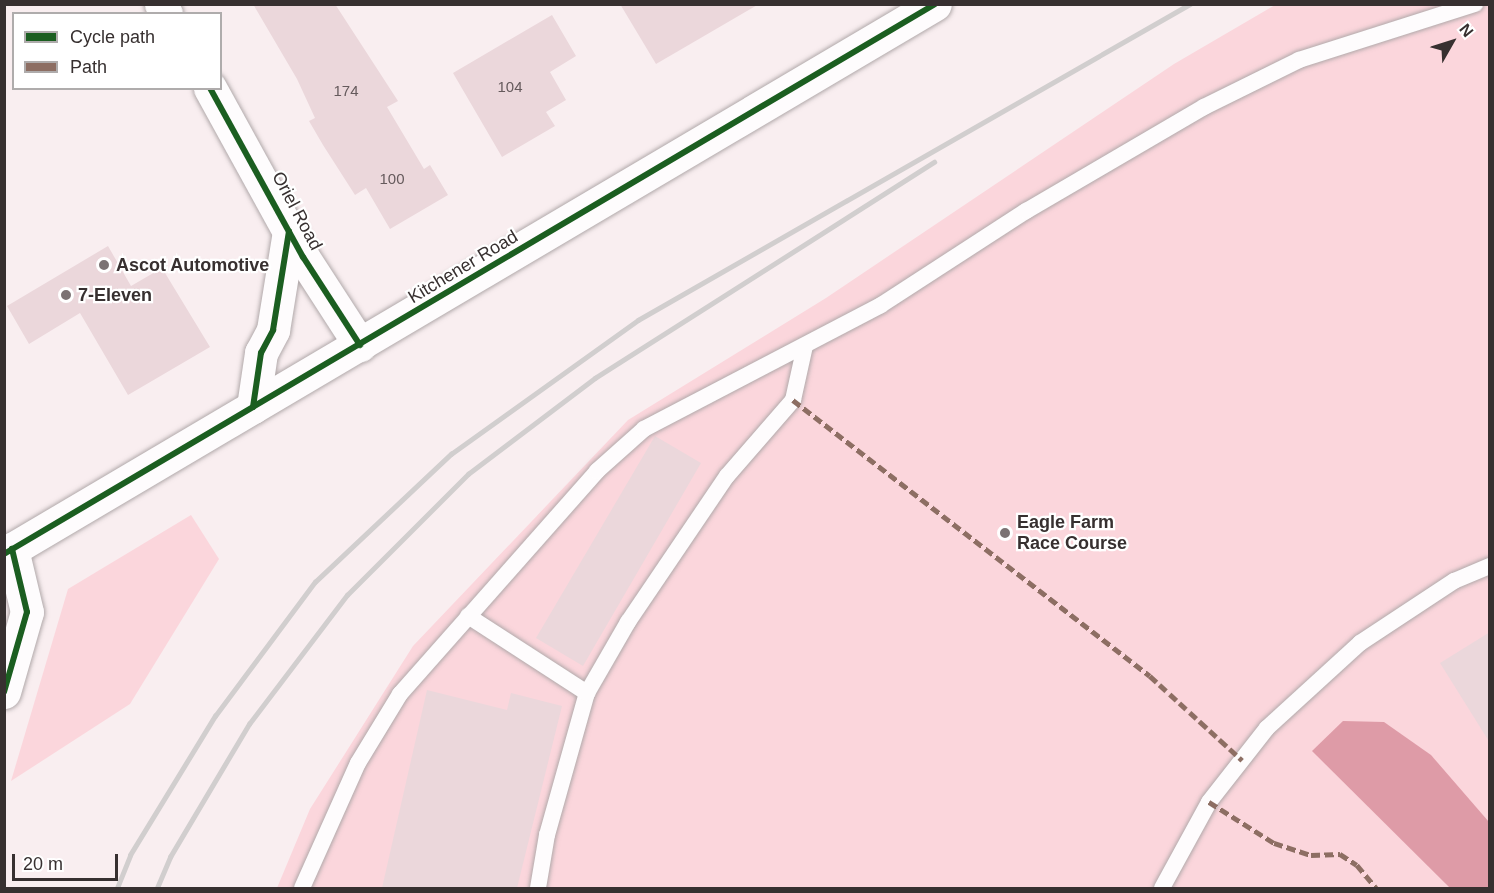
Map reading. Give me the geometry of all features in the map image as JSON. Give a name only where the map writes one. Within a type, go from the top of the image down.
[{"type":"main road","name":"Kitchener Road","points":[[8,551],[935,4]]},
{"type":"main road","name":"Oriel Road","points":[[211,90],[289,231],[360,345]]},
{"type":"main road","points":[[253,407],[261,353],[273,330],[289,231]]},
{"type":"main road","points":[[4,692],[27,612],[8,551]]},
{"type":"lane","points":[[302,888],[358,763],[400,694],[597,471],[644,429],[881,305],[1026,211],[1204,107],[1299,60],[1475,4]]},
{"type":"lane","points":[[538,888],[548,835],[587,693],[628,622],[727,476],[793,400],[805,346]]},
{"type":"lane","points":[[1162,888],[1209,802],[1267,728],[1360,643],[1454,581],[1490,566]]},
{"type":"lane","points":[[468,616],[587,693]]},
{"type":"shaded area","name":"Eagle Farm Race Course","points":[[1275,5],[1489,5],[1489,888],[277,888],[310,809],[413,646],[628,420],[826,298],[1174,64]]},
{"type":"shaded area","points":[[191,515],[219,559],[130,704],[11,781],[68,589]]},
{"type":"shaded area","points":[[1343,721],[1384,722],[1431,755],[1489,822],[1489,888],[1450,888],[1312,751]]},
{"type":"building","points":[[253,4],[335,4],[398,101],[387,107],[424,169],[430,165],[448,195],[390,229],[366,188],[355,195],[309,121],[315,118],[297,79]]},
{"type":"building","points":[[620,4],[759,4],[656,64]]},
{"type":"building","points":[[552,15],[576,56],[550,72],[566,100],[546,112],[555,126],[502,157],[453,73]]},
{"type":"building","points":[[108,246],[131,286],[162,268],[210,347],[128,395],[80,313],[29,344],[7,306]]},
{"type":"building","points":[[655,436],[701,463],[583,666],[536,638]]},
{"type":"building","points":[[1490,632],[1490,743],[1440,663]]},
{"type":"building","points":[[427,690],[507,710],[511,693],[562,706],[517,888],[382,888]]},
{"type":"railway","points":[[117,888],[130,855],[215,716],[315,582],[451,454],[638,320],[1190,4]]},
{"type":"railway","points":[[157,888],[170,857],[249,724],[347,595],[468,474],[595,378],[934,162]]},
{"type":"marked path","points":[[793,400],[1150,676],[1242,760]]},
{"type":"marked path","points":[[1209,802],[1274,843],[1311,855],[1340,854],[1357,865],[1376,888]]},
{"type":"cycle path","points":[[4,554],[935,4]]},
{"type":"cycle path","points":[[211,90],[303,257],[360,345]]},
{"type":"cycle path","points":[[253,407],[261,353],[273,330],[289,231]]},
{"type":"cycle path","points":[[4,692],[27,612],[12,549]]},
{"type":"place","name":"Ascot Automotive","points":[[104,265]]},
{"type":"place","name":"7-Eleven","points":[[66,295]]},
{"type":"place","name":"Eagle Farm Race Course","points":[[1005,533]]}]
